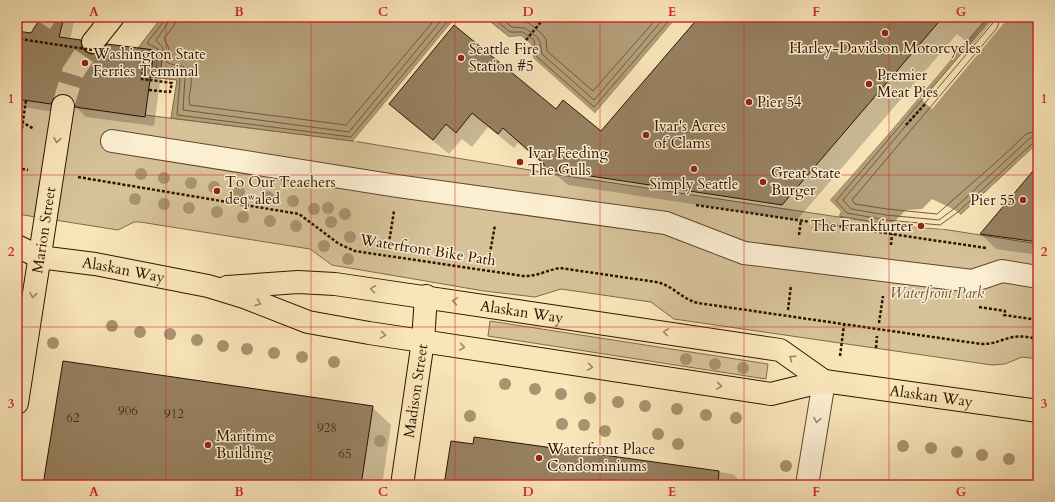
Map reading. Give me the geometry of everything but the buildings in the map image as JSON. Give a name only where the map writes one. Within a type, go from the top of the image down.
[{"type":"main road","points":[[92,42],[114,17]]},
{"type":"main road","name":"Marion Street","points":[[17,403],[63,106]]},
{"type":"main road","name":"Alaskan Way","points":[[17,246],[39,257]]},
{"type":"main road","name":"Alaskan Way","points":[[17,261],[39,257],[94,264],[208,286],[244,297],[308,322],[771,394],[824,381],[1038,412]]},
{"type":"main road","name":"Alaskan Way","points":[[208,286],[243,286],[316,282],[426,296],[780,350],[824,381]]},
{"type":"main road","name":"Madison Street","points":[[402,485],[423,341],[426,296]]},
{"type":"street","points":[[112,141],[392,185],[666,223],[744,253],[972,282],[1002,271],[1038,277]]},
{"type":"street","points":[[807,485],[824,381]]},
{"type":"path","points":[[17,48],[22,17]]},
{"type":"path","points":[[526,40],[545,17]]},
{"type":"path","points":[[18,38],[144,58],[142,79],[172,83],[170,92],[149,90]]},
{"type":"path","points":[[17,163],[26,100]]},
{"type":"path","points":[[906,125],[926,103]]},
{"type":"path","points":[[17,119],[36,130]]},
{"type":"path","name":"Waterfront Bike Path","points":[[71,176],[299,214],[339,244],[355,251],[523,276],[532,276],[550,269],[560,268],[663,283],[690,302],[981,344],[994,344],[1009,338],[1023,336],[1038,339]]},
{"type":"path","points":[[976,307],[1004,311],[1004,315],[1038,320]]},
{"type":"path","points":[[842,344],[844,325]]},
{"type":"path","points":[[876,348],[877,336]]},
{"type":"green space","name":"Waterfront Park","points":[[17,96],[145,115],[353,141],[560,175],[885,224],[942,229],[1038,244],[1038,359],[1022,357],[1005,364],[992,365],[674,319],[651,302],[561,289],[535,297],[484,291],[332,265],[310,249],[140,222],[134,222],[118,230],[17,214]]},
{"type":"green space","points":[[490,321],[768,364],[766,379],[488,336]]},
{"type":"water","points":[[162,17],[456,17],[353,141],[171,118],[177,80],[150,77],[154,50],[138,48]]},
{"type":"water","points":[[485,17],[677,17],[595,113],[532,58],[531,44],[521,36],[509,37]]},
{"type":"water","points":[[987,17],[1038,17],[1038,143],[960,215],[939,229],[885,224],[839,216],[841,211],[830,200],[890,132]]},
{"type":"pier","points":[[456,17],[458,17],[356,142],[353,141]]},
{"type":"pier","points":[[483,17],[509,37],[521,36],[531,44],[533,58],[595,113],[677,17],[679,17],[595,115],[531,60],[530,45],[521,38],[508,38]]},
{"type":"pier","points":[[984,17],[987,17],[890,132],[830,200],[841,211],[839,216],[837,216],[839,212],[828,202],[828,199],[889,131]]},
{"type":"pier","points":[[991,17],[1009,17],[932,109],[922,100]]},
{"type":"pier","points":[[1038,143],[1038,146],[1033,152],[962,216],[944,229],[891,225],[906,210],[922,209],[932,199],[955,210],[961,215]]},
{"type":"tunnel","points":[[41,23],[45,17]]},
{"type":"tunnel","points":[[63,106],[73,72],[93,42]]},
{"type":"place","name":"Harley-Davidson Motorcycles","points":[[885,33]]},
{"type":"place","name":"Seattle Fire Station #5","points":[[461,58]]},
{"type":"place","name":"Washington State Ferries Terminal","points":[[85,63]]},
{"type":"place","name":"Premier Meat Pies","points":[[869,84]]},
{"type":"place","name":"Pier 54","points":[[749,102]]},
{"type":"place","name":"Ivar's Acres of Clams","points":[[646,135]]},
{"type":"place","name":"Ivar Feeding The Gulls","points":[[520,162]]},
{"type":"place","name":"Simply Seattle","points":[[694,169]]},
{"type":"place","name":"Great State Burger","points":[[763,182]]},
{"type":"place","name":"To Our Teachers deqʷaled","points":[[217,191]]},
{"type":"place","name":"Pier 55","points":[[1023,200]]},
{"type":"place","name":"The Frankfurter","points":[[921,226]]},
{"type":"place","name":"Maritime Building","points":[[208,445]]},
{"type":"place","name":"Waterfront Place Condominiums","points":[[539,458]]}]
